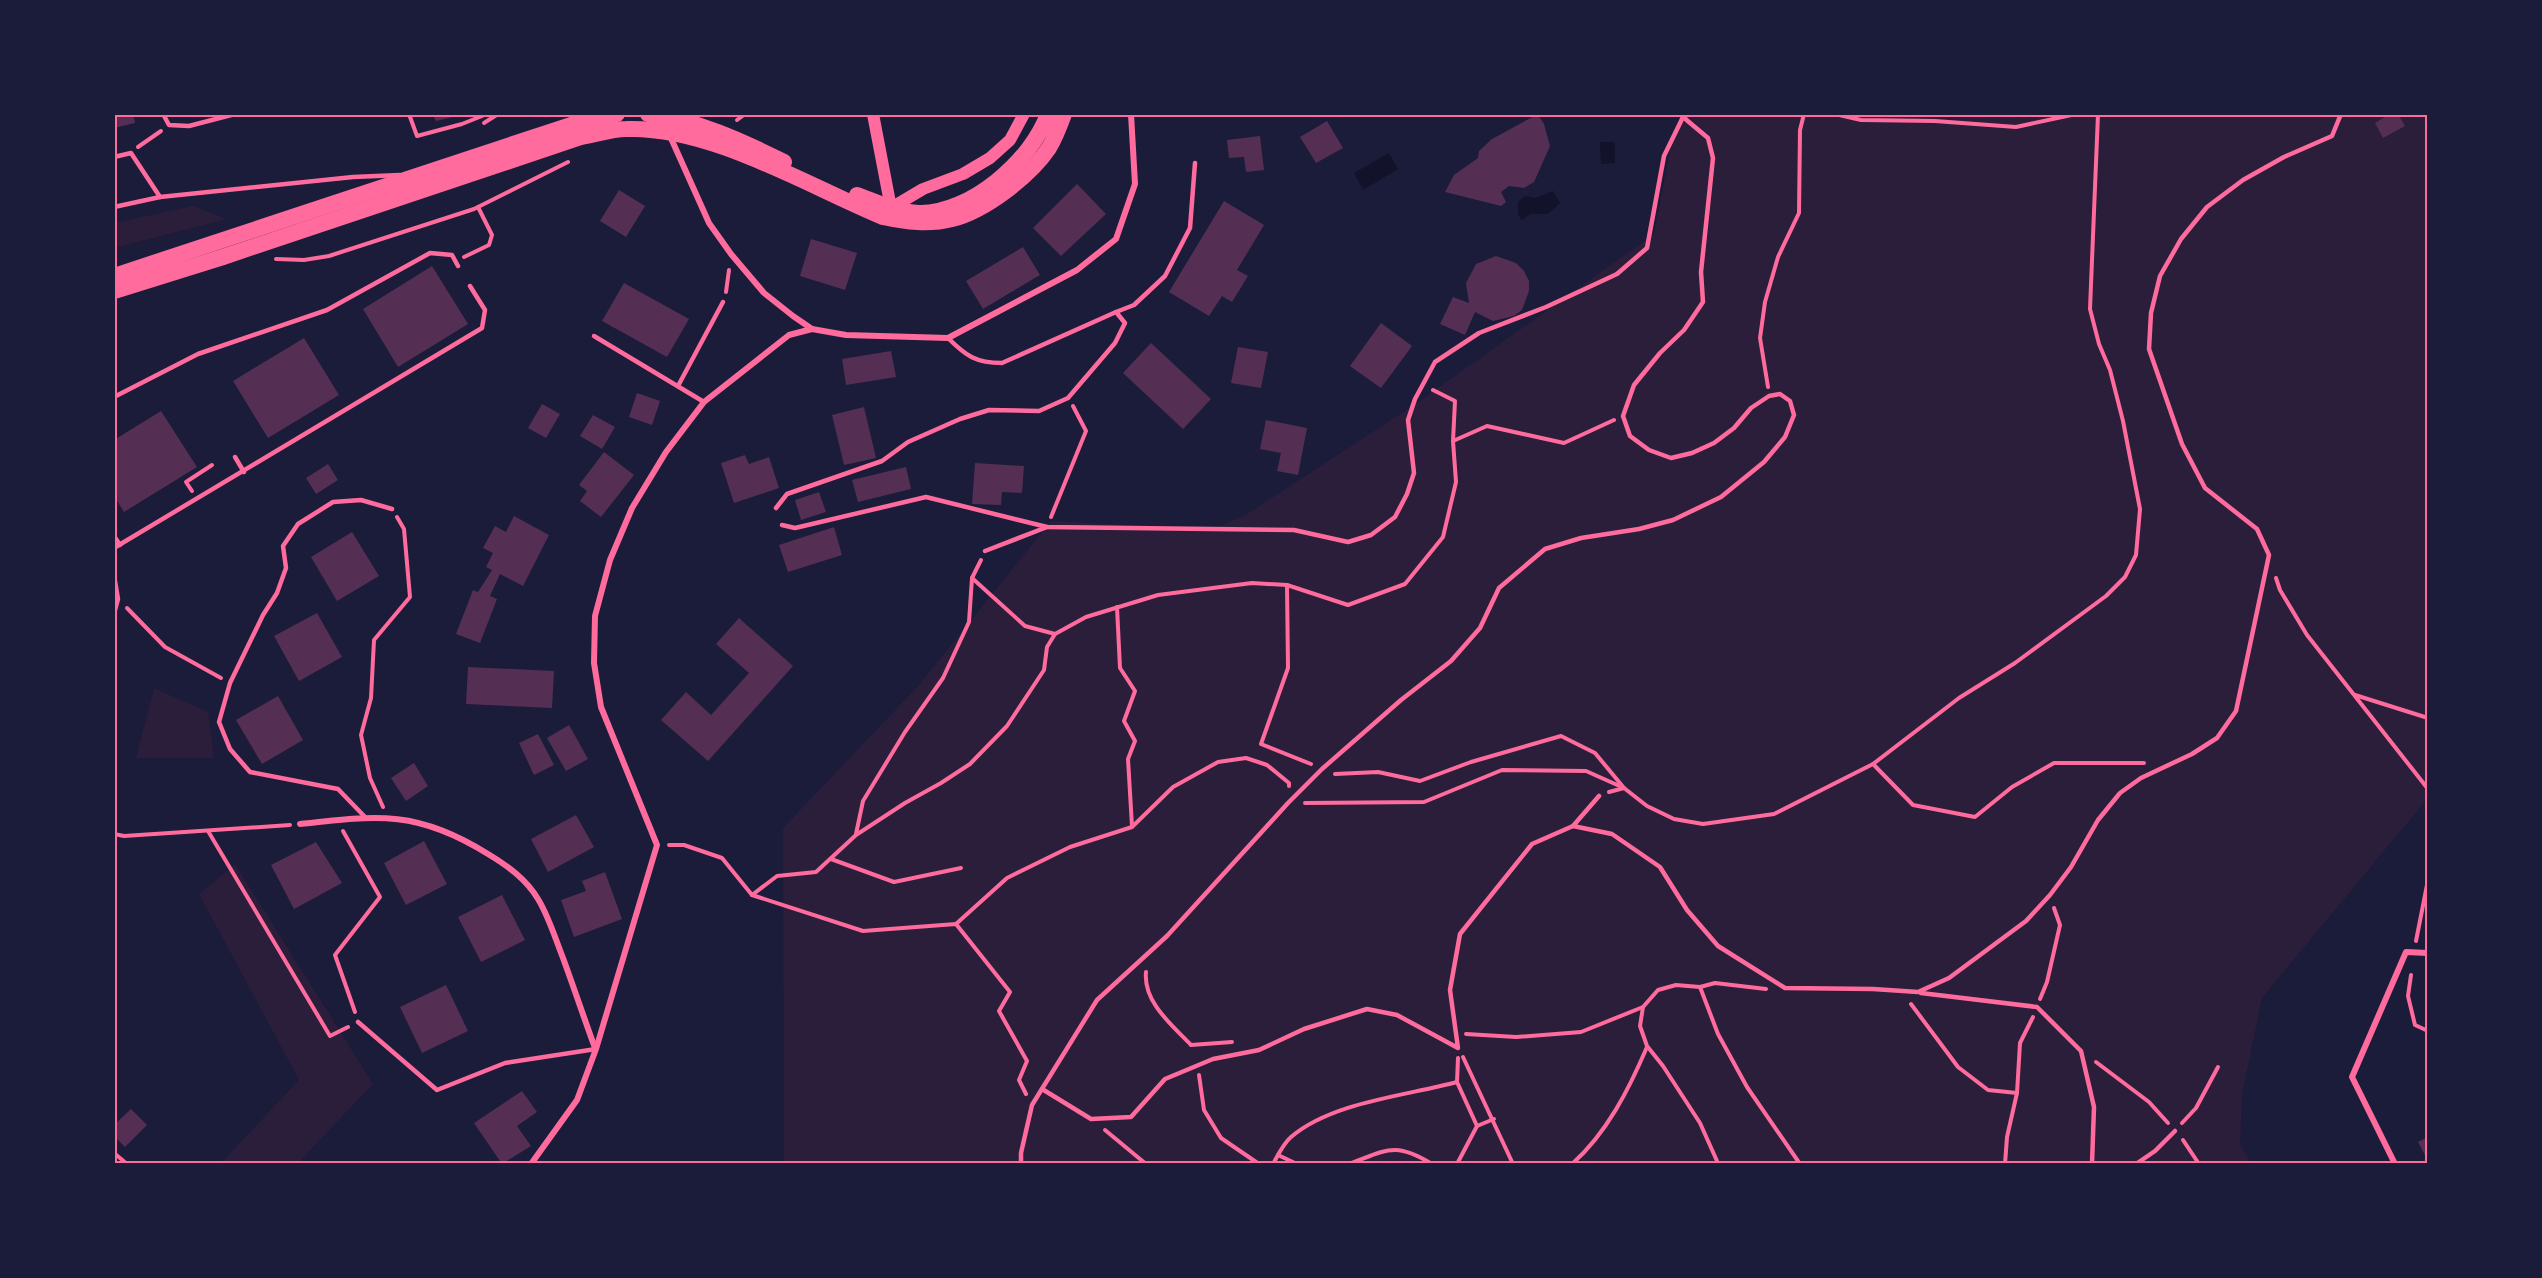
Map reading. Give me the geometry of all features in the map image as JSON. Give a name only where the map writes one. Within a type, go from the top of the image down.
[{"type":"highway","points":[[114,276],[580,122],[612,114]]},
{"type":"highway","points":[[648,114],[674,117],[705,127],[844,190],[891,208],[917,213],[934,212],[954,206],[996,182],[1030,148],[1048,114]]},
{"type":"highway","points":[[114,291],[223,257],[581,137],[625,129],[669,133],[706,141],[883,217],[911,222],[953,219],[1000,195],[1025,174],[1049,148],[1064,114]]},
{"type":"main road","points":[[873,114],[891,208],[923,189],[963,174],[990,158],[1010,140],[1024,114]]},
{"type":"street","points":[[531,1164],[577,1100],[596,1049],[657,845],[601,707],[594,663],[596,616],[610,560],[632,508],[666,452],[704,402],[789,335],[812,329],[846,335],[948,338],[1077,270],[1116,239],[1135,184],[1131,114]]},
{"type":"street","points":[[669,133],[709,223],[731,254],[764,293],[812,329]]},
{"type":"street","points":[[300,824],[365,817],[409,820],[439,827],[468,841],[522,878],[538,899],[551,926],[596,1049]]},
{"type":"street","points":[[2395,1164],[2352,1077],[2406,952],[2428,953]]},
{"type":"lane","points":[[164,114],[169,125],[189,126],[235,114]]},
{"type":"lane","points":[[782,525],[795,528],[926,497],[1047,527],[1294,530],[1348,542],[1371,535],[1395,517],[1407,494],[1414,473],[1408,420],[1435,362],[1479,333],[1546,307],[1617,274],[1647,248],[1665,156],[1683,117],[1689,114]]},
{"type":"lane","points":[[1918,992],[1949,978],[2026,921],[2050,896],[2071,867],[2098,820],[2120,793],[2141,778],[2217,738],[2236,711],[2270,555],[2257,529],[2205,488],[2182,444],[2148,349],[2151,313],[2160,276],[2181,239],[2207,207],[2243,180],[2284,157],[2332,136],[2341,114]]},
{"type":"lane","points":[[1022,1164],[1021,1153],[1032,1105],[1096,1000],[1167,936],[1322,769],[1401,700],[1451,661],[1480,628],[1499,588],[1545,549],[1581,538],[1639,529],[1673,520],[1721,497],[1764,462],[1785,437],[1794,415],[1790,401],[1780,394],[1769,396],[1751,408],[1734,428],[1714,443],[1692,453],[1671,458],[1649,450],[1630,436],[1623,416],[1635,385],[1660,353],[1684,330],[1703,302],[1701,272],[1713,158],[1708,138],[1683,117]]},
{"type":"lane","points":[[114,157],[131,153],[160,196]]},
{"type":"lane","points":[[948,338],[962,352],[982,363],[1002,363],[1134,305],[1165,276],[1190,228],[1195,163]]},
{"type":"lane","points":[[114,207],[160,196],[353,177],[423,174]]},
{"type":"lane","points":[[114,396],[198,354],[327,310],[430,253],[452,255],[457,264]]},
{"type":"lane","points":[[114,548],[482,328],[485,310],[470,286]]},
{"type":"lane","points":[[678,386],[723,302]]},
{"type":"lane","points":[[776,508],[787,494],[882,461],[908,442],[960,419],[989,410],[1039,411],[1068,398],[1115,343],[1125,323],[1116,312]]},
{"type":"lane","points":[[594,336],[704,402]]},
{"type":"lane","points":[[235,458],[244,472]]},
{"type":"lane","points":[[365,817],[338,789],[250,772],[230,749],[219,722],[230,683],[263,615],[277,593],[285,568],[283,546],[298,524],[333,502],[362,500],[392,509]]},
{"type":"lane","points":[[985,551],[1047,527]]},
{"type":"lane","points":[[114,536],[120,545]]},
{"type":"lane","points":[[114,575],[118,599],[114,614]]},
{"type":"lane","points":[[1458,1048],[1450,990],[1460,934],[1532,844],[1573,826],[1599,796]]},
{"type":"lane","points":[[1573,826],[1612,834],[1659,867],[1687,910],[1718,946],[1785,988],[1918,992],[2037,1007],[2081,1051],[2094,1107],[2092,1164]]},
{"type":"lane","points":[[1042,1089],[1092,1119],[1131,1117],[1165,1079],[1213,1059],[1259,1050],[1304,1029],[1367,1009],[1397,1015],[1458,1048]]},
{"type":"lane","points":[[358,1022],[437,1090],[505,1063],[596,1049]]},
{"type":"lane","points":[[2136,1164],[2156,1151],[2175,1131]]},
{"type":"path","points":[[409,114],[417,136],[462,124],[488,114]]},
{"type":"path","points":[[484,123],[497,114]]},
{"type":"path","points":[[1769,396],[1760,338],[1761,329],[1765,302],[1778,257],[1799,213],[1800,130],[1804,114]]},
{"type":"path","points":[[1835,114],[1861,120],[1935,121],[2016,127],[2076,114]]},
{"type":"path","points":[[1287,585],[1288,668],[1261,744],[1339,775],[1378,772],[1420,781],[1472,762],[1561,736],[1595,753],[1624,788],[1647,806],[1674,819],[1703,824],[1774,814],[1873,764],[1959,698],[2015,663],[2106,596],[2125,577],[2136,555],[2140,510],[2123,421],[2110,370],[2099,344],[2090,309],[2098,114]]},
{"type":"path","points":[[131,153],[169,125]]},
{"type":"path","points":[[271,258],[304,260],[329,256],[477,207],[569,161]]},
{"type":"path","points":[[457,264],[489,245],[492,235],[477,207]]},
{"type":"path","points":[[723,302],[731,254]]},
{"type":"path","points":[[752,895],[777,876],[816,872],[856,835],[962,770],[1008,726],[1044,670],[1047,647],[1055,634],[1086,617],[1158,595],[1252,584],[1287,585],[1348,605],[1405,584],[1443,537],[1456,482],[1453,441],[1455,401],[1423,385]]},
{"type":"path","points":[[1047,527],[1086,431],[1068,398]]},
{"type":"path","points":[[1453,441],[1487,426],[1564,443],[1623,416]]},
{"type":"path","points":[[186,482],[212,465]]},
{"type":"path","points":[[389,819],[370,778],[361,735],[371,698],[374,640],[410,597],[404,529],[392,509]]},
{"type":"path","points":[[856,835],[863,801],[904,732],[943,678],[969,622],[972,578],[985,551]]},
{"type":"path","points":[[2270,555],[2280,590],[2307,635],[2428,789]]},
{"type":"path","points":[[972,578],[1025,626],[1055,634]]},
{"type":"path","points":[[118,599],[165,646],[230,683]]},
{"type":"path","points":[[1117,607],[1120,668],[1135,691],[1124,721],[1135,741],[1128,759],[1132,827]]},
{"type":"path","points":[[2354,694],[2428,718]]},
{"type":"path","points":[[657,845],[684,845],[722,858],[752,895],[863,931],[956,924],[1007,878],[1070,847],[1132,827],[1173,787],[1218,762],[1246,758],[1267,765],[1289,783],[1288,803],[1424,802],[1502,770],[1586,771],[1624,788]]},
{"type":"path","points":[[1873,764],[1913,805],[1975,817],[2012,786],[2054,763],[2135,762],[2165,767]]},
{"type":"path","points":[[1599,796],[1624,788]]},
{"type":"path","points":[[208,831],[330,1036],[358,1022],[335,955],[380,897],[337,820]]},
{"type":"path","points":[[114,834],[124,836],[300,824]]},
{"type":"path","points":[[831,859],[894,882],[961,868]]},
{"type":"path","points":[[2428,880],[2423,894],[2408,996],[2415,1025],[2428,1031]]},
{"type":"path","points":[[2005,1164],[2007,1137],[2017,1094],[2020,1043],[2047,982],[2060,925],[2050,896]]},
{"type":"path","points":[[956,924],[1010,992],[999,1011],[1027,1062],[1019,1080],[1032,1105]]},
{"type":"path","points":[[1147,963],[1146,979],[1151,999],[1191,1045],[1237,1042]]},
{"type":"path","points":[[1456,1033],[1516,1037],[1581,1032],[1643,1007],[1658,990],[1676,985],[1700,987],[1715,982],[1762,990]]},
{"type":"path","points":[[1700,987],[1718,1034],[1747,1088],[1800,1164]]},
{"type":"path","points":[[1903,991],[1926,1026],[1958,1067],[1988,1090],[2017,1094]]},
{"type":"path","points":[[1643,1007],[1640,1026],[1647,1046],[1663,1066],[1700,1123],[1717,1161],[1716,1164]]},
{"type":"path","points":[[1572,1164],[1585,1153],[1629,1090],[1647,1046]]},
{"type":"path","points":[[1458,1048],[1457,1082],[1477,1126]]},
{"type":"path","points":[[1458,1048],[1494,1119],[1513,1164]]},
{"type":"path","points":[[2081,1051],[2149,1102],[2175,1131],[2199,1164]]},
{"type":"path","points":[[1197,1065],[1204,1110],[1221,1138],[1259,1164]]},
{"type":"path","points":[[2175,1131],[2196,1108],[2218,1067]]},
{"type":"path","points":[[1273,1164],[1289,1138],[1313,1121],[1362,1104],[1457,1082]]},
{"type":"path","points":[[1092,1119],[1146,1164]]},
{"type":"path","points":[[1456,1164],[1477,1126],[1494,1119]]},
{"type":"path","points":[[1349,1164],[1393,1148],[1420,1157],[1432,1164]]},
{"type":"path","points":[[114,1153],[124,1163]]},
{"type":"path","points":[[1278,1155],[1297,1164]]},
{"type":"shaded area","points":[[1693,114],[2428,114],[2428,798],[2262,998],[2242,1095],[2240,1144],[2251,1164],[784,1164],[783,828],[918,686],[1051,521],[1213,529],[1247,514],[1417,403],[1654,234],[1674,130]]},
{"type":"shaded area","points":[[1600,142],[1615,142],[1615,163],[1601,164]]},
{"type":"shaded area","points":[[1389,153],[1398,169],[1363,190],[1354,173]]},
{"type":"shaded area","points":[[1553,191],[1560,203],[1548,214],[1530,214],[1522,220],[1518,214],[1518,202],[1525,196],[1536,198]]},
{"type":"shaded area","points":[[193,206],[227,219],[114,248],[114,223]]},
{"type":"shaded area","points":[[154,688],[208,712],[214,758],[136,758]]},
{"type":"shaded area","points":[[235,864],[373,1084],[297,1164],[220,1164],[299,1080],[199,894]]},
{"type":"building","points":[[114,114],[133,114],[135,123],[114,128]]},
{"type":"building","points":[[432,114],[462,114],[462,115],[436,121]]},
{"type":"building","points":[[2390,114],[2398,114],[2405,126],[2383,138],[2375,123]]},
{"type":"building","points":[[1534,116],[1539,116],[1544,124],[1550,146],[1534,182],[1524,188],[1509,186],[1501,192],[1506,202],[1501,206],[1445,192],[1454,175],[1478,158],[1479,151],[1492,139]]},
{"type":"building","points":[[1327,121],[1343,148],[1316,163],[1300,137]]},
{"type":"building","points":[[1260,136],[1264,170],[1246,172],[1244,157],[1229,158],[1227,140]]},
{"type":"building","points":[[1077,184],[1106,214],[1061,256],[1033,228]]},
{"type":"building","points":[[619,190],[645,206],[626,237],[600,221]]},
{"type":"building","points":[[1224,201],[1264,225],[1237,270],[1248,276],[1232,302],[1222,296],[1209,316],[1169,292]]},
{"type":"building","points":[[811,239],[857,253],[845,290],[800,276]]},
{"type":"building","points":[[1023,247],[1040,275],[983,309],[966,281]]},
{"type":"building","points":[[1496,256],[1516,263],[1524,271],[1529,281],[1529,291],[1522,310],[1514,316],[1493,321],[1475,312],[1465,335],[1440,324],[1453,297],[1469,303],[1466,283],[1476,264]]},
{"type":"building","points":[[432,266],[468,324],[398,367],[363,309]]},
{"type":"building","points":[[624,283],[689,319],[667,357],[602,321]]},
{"type":"building","points":[[1381,323],[1412,346],[1381,388],[1350,366]]},
{"type":"building","points":[[304,338],[339,395],[268,438],[233,381]]},
{"type":"building","points":[[1151,343],[1211,399],[1183,429],[1123,373]]},
{"type":"building","points":[[1238,347],[1268,352],[1261,388],[1231,383]]},
{"type":"building","points":[[891,351],[896,377],[846,385],[842,359]]},
{"type":"building","points":[[637,393],[660,401],[652,425],[629,417]]},
{"type":"building","points":[[542,404],[560,414],[546,438],[528,428]]},
{"type":"building","points":[[864,407],[876,458],[844,465],[832,415]]},
{"type":"building","points":[[161,411],[197,467],[124,512],[114,496],[114,440]]},
{"type":"building","points":[[593,415],[615,427],[602,449],[580,436]]},
{"type":"building","points":[[1266,420],[1307,428],[1298,475],[1277,471],[1281,453],[1260,449]]},
{"type":"building","points":[[604,452],[634,475],[601,517],[580,501],[587,491],[579,485]]},
{"type":"building","points":[[745,455],[749,464],[769,457],[779,488],[734,503],[721,463]]},
{"type":"building","points":[[975,463],[1024,466],[1022,493],[1002,492],[1001,505],[972,504]]},
{"type":"building","points":[[328,464],[338,480],[316,494],[306,478]]},
{"type":"building","points":[[906,467],[911,489],[858,502],[852,480]]},
{"type":"building","points":[[819,492],[826,512],[801,520],[795,500]]},
{"type":"building","points":[[514,516],[549,535],[523,586],[500,574],[490,596],[497,599],[480,643],[456,634],[473,590],[478,592],[492,570],[486,567],[493,553],[483,548],[495,526],[506,532]]},
{"type":"building","points":[[834,527],[842,555],[788,572],[779,545]]},
{"type":"building","points":[[352,532],[379,576],[337,601],[311,557]]},
{"type":"building","points":[[317,613],[342,657],[299,681],[274,636]]},
{"type":"building","points":[[739,618],[793,666],[708,761],[661,720],[686,692],[711,715],[749,673],[716,644]]},
{"type":"building","points":[[468,667],[554,671],[552,708],[466,704]]},
{"type":"building","points":[[278,696],[303,740],[262,764],[236,720]]},
{"type":"building","points":[[569,725],[588,759],[566,771],[547,738]]},
{"type":"building","points":[[538,734],[554,765],[534,775],[519,743]]},
{"type":"building","points":[[414,763],[428,786],[406,801],[391,778]]},
{"type":"building","points":[[576,815],[594,847],[548,872],[531,839]]},
{"type":"building","points":[[424,841],[447,884],[406,905],[384,863]]},
{"type":"building","points":[[316,842],[342,883],[294,909],[271,865]]},
{"type":"building","points":[[605,872],[622,919],[574,937],[561,900],[586,891],[582,881]]},
{"type":"building","points":[[502,895],[525,940],[481,962],[458,917]]},
{"type":"building","points":[[446,985],[468,1031],[422,1053],[400,1007]]},
{"type":"building","points":[[522,1091],[537,1112],[517,1126],[531,1146],[502,1164],[474,1123]]},
{"type":"building","points":[[131,1109],[147,1125],[125,1147],[114,1136],[114,1125]]},
{"type":"building","points":[[2428,1137],[2428,1161],[2418,1142]]}]
